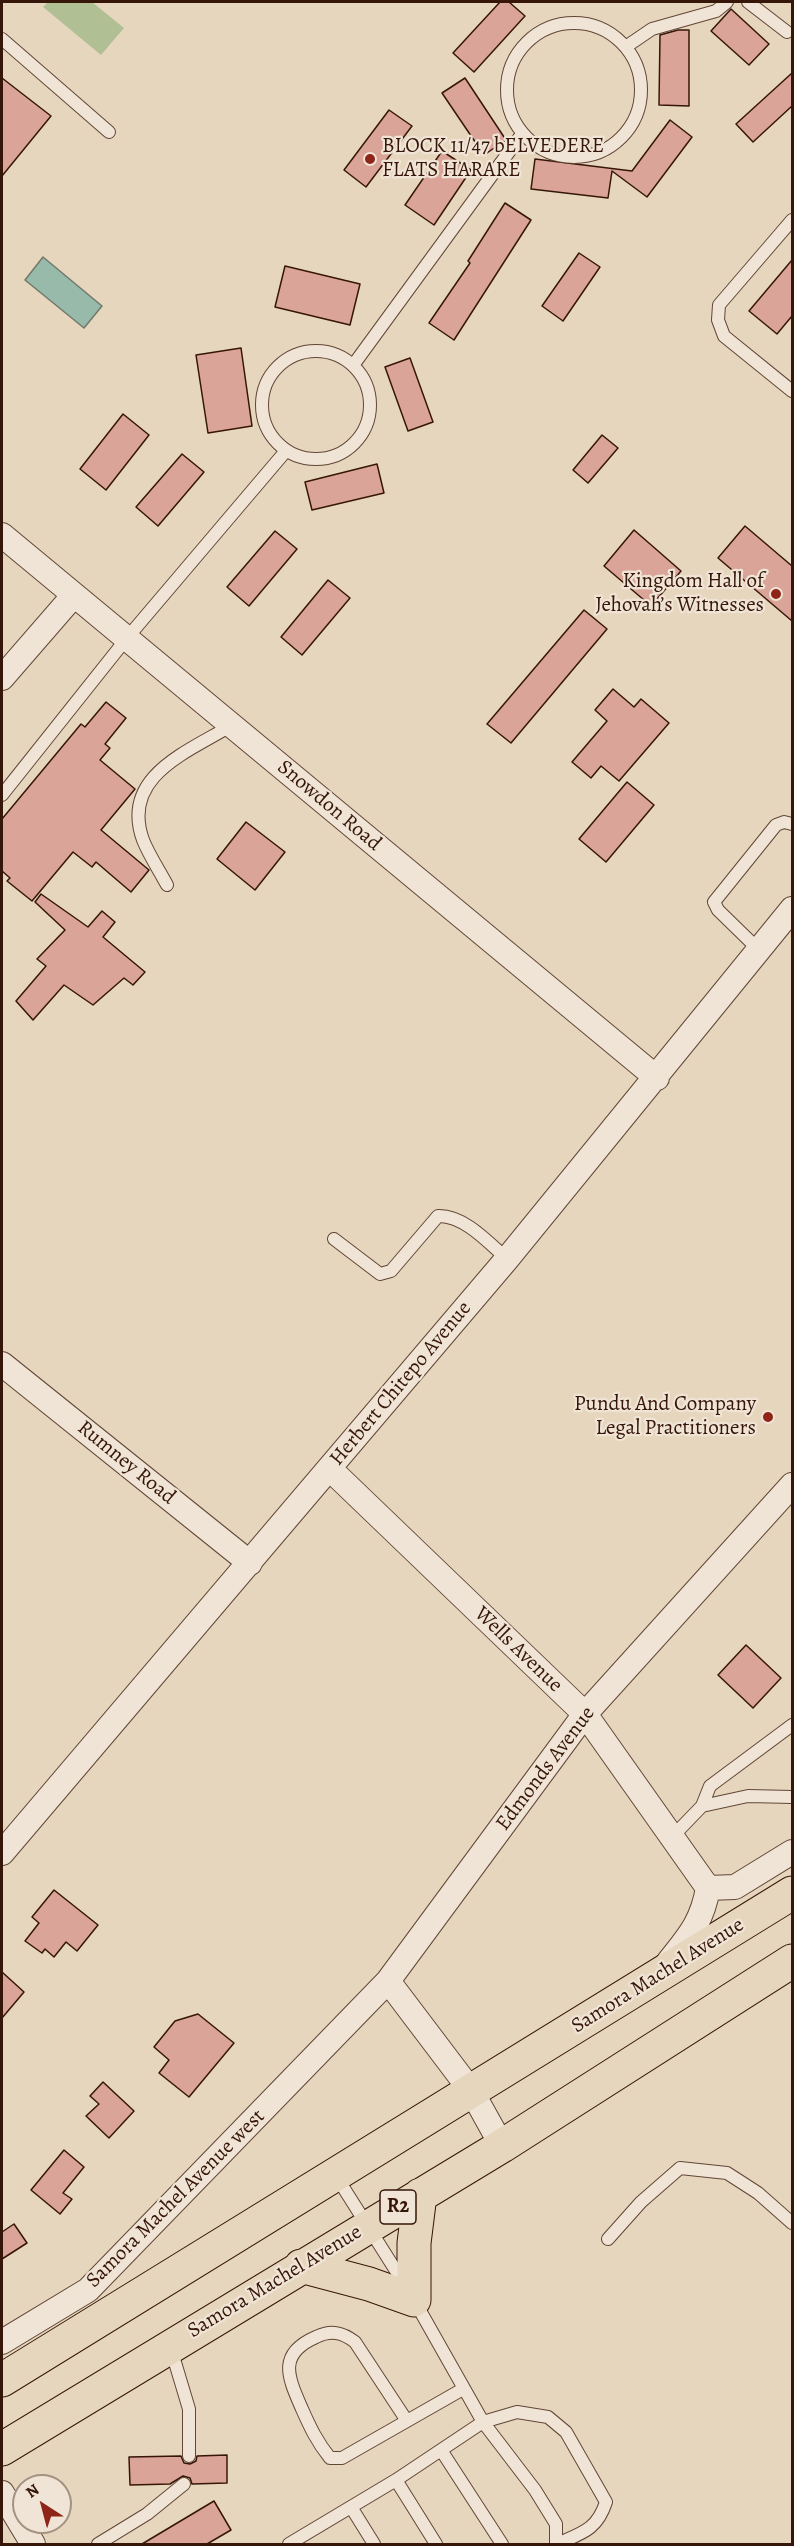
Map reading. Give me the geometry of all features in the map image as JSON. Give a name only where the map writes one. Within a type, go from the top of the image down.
[{"type":"highway","name":"Samora Machel Avenue","points":[[2,2380],[792,1893]]},
{"type":"highway","name":"Samora Machel Avenue","points":[[2,2449],[368,2225],[502,2146],[792,1961]]},
{"type":"highway","points":[[301,2266],[369,2284],[414,2300],[414,2243],[420,2195]]},
{"type":"street","name":"Snowdon Road","points":[[2,536],[657,1078]]},
{"type":"street","points":[[2,678],[74,595]]},
{"type":"street","name":"Herbert Chitepo Avenue","points":[[2,1853],[330,1470],[657,1078],[792,909]]},
{"type":"street","name":"Rumney Road","points":[[2,1364],[250,1563]]},
{"type":"street","name":"Wells Avenue","points":[[330,1470],[585,1714],[708,1888]]},
{"type":"street","name":"Edmonds Avenue","points":[[311,2064],[388,1981],[585,1714],[792,1485]]},
{"type":"street","points":[[656,1978],[698,1924],[704,1910],[708,1888],[735,1887],[792,1852]]},
{"type":"street","points":[[388,1981],[472,2092],[502,2146]]},
{"type":"street","name":"Samora Machel Avenue west","points":[[2,2342],[88,2290],[311,2064]]},
{"type":"street","points":[[2,2493],[33,2544]]},
{"type":"lane","points":[[627,46],[652,29],[716,11],[727,2]]},
{"type":"lane","points":[[748,2],[786,32]]},
{"type":"lane","points":[[562,23],[598,26],[627,46],[642,78],[638,113],[618,142],[586,157],[551,155],[522,135],[507,102],[510,67],[530,38],[562,23]]},
{"type":"lane","points":[[2,39],[110,132]]},
{"type":"lane","points":[[354,364],[522,135]]},
{"type":"lane","points":[[792,220],[718,305],[718,320],[724,336],[792,391]]},
{"type":"lane","points":[[316,351],[327,351],[354,364],[370,393],[368,425],[348,451],[317,461],[285,452],[265,430],[260,400],[272,371],[296,353],[316,351]]},
{"type":"lane","points":[[2,795],[127,638],[285,452]]},
{"type":"lane","points":[[167,885],[143,839],[137,807],[145,787],[155,773],[232,725]]},
{"type":"lane","points":[[759,950],[718,910],[714,902],[776,825],[784,822],[792,824]]},
{"type":"lane","points":[[334,1239],[380,1274],[391,1271],[438,1216],[446,1216],[471,1228],[507,1258]]},
{"type":"lane","points":[[673,1836],[702,1806],[710,1786],[792,1725]]},
{"type":"lane","points":[[702,1806],[748,1796],[792,1797]]},
{"type":"lane","points":[[608,2239],[641,2202],[680,2168],[727,2173],[758,2193],[792,2223]]},
{"type":"lane","points":[[294,2543],[396,2480],[483,2422],[517,2412],[548,2417],[566,2432],[606,2502],[602,2513],[590,2530],[557,2544],[556,2524],[535,2490],[483,2422],[414,2300],[335,2175]]},
{"type":"lane","points":[[407,2421],[355,2342],[343,2333],[326,2332],[300,2344],[289,2362],[287,2377],[317,2442],[330,2458],[342,2458],[407,2421],[463,2389]]},
{"type":"lane","points":[[170,2346],[189,2409],[189,2456]]},
{"type":"lane","points":[[441,2450],[502,2544]]},
{"type":"lane","points":[[396,2480],[436,2544]]},
{"type":"lane","points":[[98,2544],[147,2514],[184,2484]]},
{"type":"lane","points":[[351,2507],[374,2544]]},
{"type":"shaded area","points":[[48,2],[92,2],[124,28],[101,55],[43,7]]},
{"type":"shaded area","points":[[43,257],[102,306],[84,328],[25,280]]},
{"type":"building","points":[[500,2],[509,2],[525,16],[474,72],[453,53]]},
{"type":"building","points":[[731,9],[769,44],[749,65],[711,31]]},
{"type":"building","points":[[678,30],[689,30],[689,106],[659,105],[660,35]]},
{"type":"building","points":[[792,73],[792,106],[753,142],[736,124]]},
{"type":"building","points":[[2,78],[51,116],[2,176]]},
{"type":"building","points":[[465,78],[506,140],[484,155],[442,93]]},
{"type":"building","name":"BLOCK 11/47 bELVEDERE FLATS HARARE","points":[[389,110],[412,126],[366,187],[344,170]]},
{"type":"building","points":[[670,120],[692,137],[647,197],[612,171],[608,198],[531,189],[535,159],[632,171]]},
{"type":"building","points":[[442,151],[471,170],[434,225],[405,205]]},
{"type":"building","points":[[505,203],[531,220],[454,340],[429,323],[470,263],[468,261]]},
{"type":"building","points":[[579,253],[600,267],[563,321],[542,306]]},
{"type":"building","points":[[792,260],[792,316],[777,334],[749,311]]},
{"type":"building","points":[[285,266],[360,284],[350,325],[275,307]]},
{"type":"building","points":[[241,348],[252,426],[208,433],[196,355]]},
{"type":"building","points":[[410,358],[433,422],[408,431],[385,367]]},
{"type":"building","points":[[123,414],[149,435],[106,490],[80,469]]},
{"type":"building","points":[[602,435],[618,448],[588,483],[573,470]]},
{"type":"building","points":[[182,454],[204,472],[158,526],[136,507]]},
{"type":"building","points":[[377,464],[384,493],[312,510],[305,482]]},
{"type":"building","name":"Kingdom Hall of Jehovah’s Witnesses","points":[[745,526],[792,566],[792,621],[718,558]]},
{"type":"building","points":[[634,530],[681,571],[651,606],[604,566]]},
{"type":"building","points":[[275,531],[297,549],[249,606],[227,587]]},
{"type":"building","points":[[328,580],[350,598],[302,655],[281,637]]},
{"type":"building","points":[[584,610],[607,629],[511,743],[487,724]]},
{"type":"building","points":[[613,689],[634,707],[641,699],[669,723],[619,781],[601,766],[591,778],[572,762],[607,721],[595,710]]},
{"type":"building","points":[[106,702],[126,718],[105,744],[110,748],[100,760],[135,789],[101,830],[149,870],[131,892],[96,862],[92,867],[73,852],[32,901],[7,881],[10,878],[2,871],[2,819],[81,724],[85,727]]},
{"type":"building","points":[[627,782],[654,805],[606,862],[579,839]]},
{"type":"building","points":[[246,822],[285,852],[255,890],[217,859]]},
{"type":"building","points":[[41,894],[88,927],[102,911],[115,922],[103,937],[145,972],[133,985],[124,978],[93,1005],[64,985],[33,1020],[16,1001],[46,966],[37,959],[65,930],[35,902]]},
{"type":"building","points":[[746,1645],[781,1678],[753,1708],[718,1675]]},
{"type":"building","points":[[54,1890],[98,1925],[77,1951],[66,1942],[54,1957],[45,1949],[42,1953],[25,1941],[39,1923],[32,1917]]},
{"type":"building","points":[[2,1972],[24,1992],[2,2018]]},
{"type":"building","points":[[198,2014],[234,2043],[189,2097],[159,2073],[169,2060],[154,2047],[175,2021]]},
{"type":"building","points":[[103,2082],[134,2111],[109,2138],[86,2116],[99,2104],[90,2096]]},
{"type":"building","points":[[64,2150],[84,2167],[63,2193],[72,2199],[60,2214],[31,2190]]},
{"type":"building","points":[[14,2224],[27,2243],[2,2259],[2,2232]]},
{"type":"building","points":[[227,2455],[227,2483],[192,2484],[190,2478],[183,2476],[170,2484],[130,2485],[129,2457],[181,2456],[184,2463],[190,2464],[196,2461],[197,2456]]},
{"type":"building","points":[[214,2501],[231,2530],[207,2544],[142,2544]]},
{"type":"place","name":"BLOCK 11/47 bELVEDERE FLATS HARARE","points":[[370,159]]},
{"type":"place","name":"Kingdom Hall of Jehovah’s Witnesses","points":[[776,594]]},
{"type":"place","name":"Pundu And Company Legal Practitioners","points":[[768,1417]]}]
